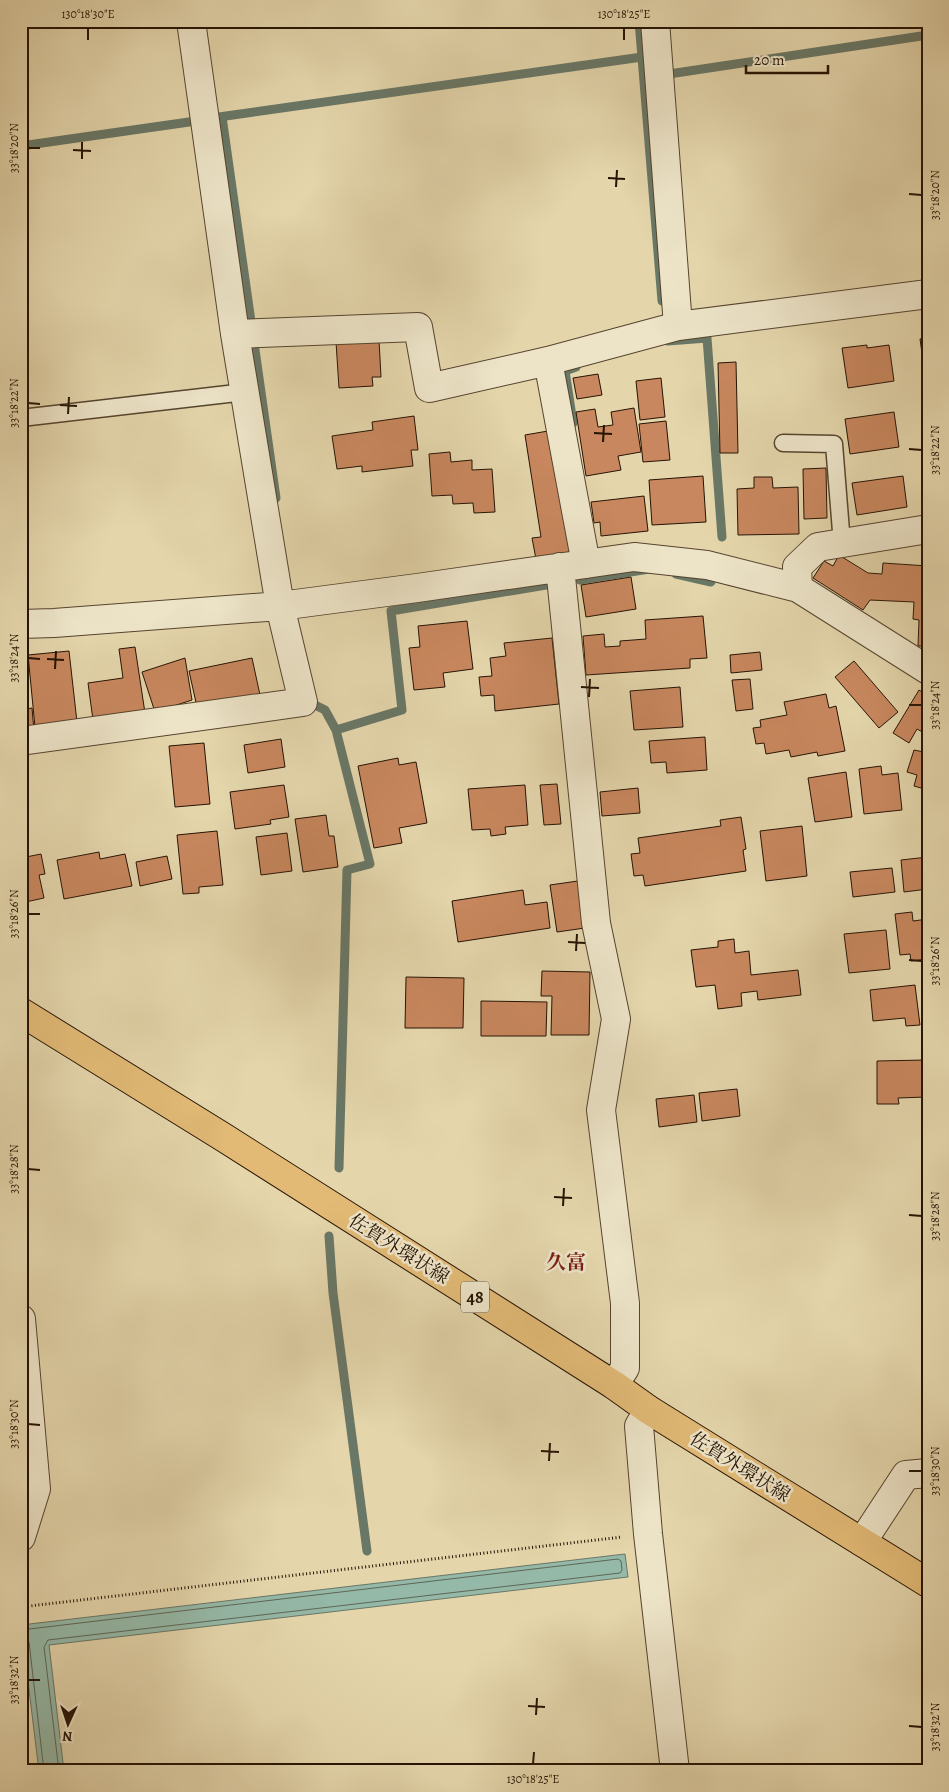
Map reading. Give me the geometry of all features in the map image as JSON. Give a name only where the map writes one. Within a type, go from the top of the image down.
[{"type":"main road","name":"佐賀外環状線","points":[[22,1015],[232,1142],[614,1385],[649,1410],[928,1583]]},
{"type":"street","points":[[21,741],[302,702],[290,604],[245,392],[235,334],[191,21]]},
{"type":"street","points":[[655,21],[666,330]]},
{"type":"street","points":[[235,334],[418,328],[429,388],[548,361],[666,330],[928,294]]},
{"type":"street","points":[[548,361],[573,566],[596,923],[616,1019],[601,1110],[625,1303],[625,1368],[614,1385]]},
{"type":"street","points":[[798,588],[797,567],[818,547],[928,529]]},
{"type":"street","points":[[21,624],[290,604],[634,557],[707,565],[798,588],[928,670]]},
{"type":"street","points":[[21,1319],[36,1489],[21,1537]]},
{"type":"street","points":[[649,1410],[638,1426],[648,1534],[675,1771]]},
{"type":"street","points":[[862,1542],[906,1475],[928,1473]]},
{"type":"lane","points":[[21,418],[245,392]]},
{"type":"lane","points":[[783,443],[834,444],[842,544]]},
{"type":"path","points":[[21,1607],[648,1534]]},
{"type":"water","points":[[625,1554],[628,1577],[49,1645],[64,1771],[39,1771],[21,1625]]},
{"type":"building","points":[[928,338],[928,382],[926,382],[920,339]]},
{"type":"building","points":[[379,340],[381,377],[372,377],[373,386],[339,388],[336,342]]},
{"type":"building","points":[[867,345],[867,348],[889,345],[894,381],[848,388],[842,348]]},
{"type":"building","points":[[736,362],[738,453],[720,453],[718,363]]},
{"type":"building","points":[[598,374],[602,395],[577,399],[573,378]]},
{"type":"building","points":[[661,378],[665,417],[640,420],[636,381]]},
{"type":"building","points":[[634,408],[641,452],[618,456],[621,470],[586,476],[576,412],[595,409],[598,427],[613,425],[611,412]]},
{"type":"building","points":[[894,412],[899,447],[850,454],[845,419]]},
{"type":"building","points":[[414,416],[418,450],[411,450],[413,466],[362,472],[362,466],[337,469],[332,436],[373,430],[372,422]]},
{"type":"building","points":[[666,421],[670,460],[643,462],[639,424]]},
{"type":"building","points":[[548,431],[575,553],[536,559],[532,538],[541,537],[525,435]]},
{"type":"building","points":[[450,452],[451,462],[472,460],[472,470],[492,469],[495,512],[474,513],[473,503],[453,504],[452,495],[432,496],[429,454]]},
{"type":"building","points":[[826,468],[827,518],[804,519],[803,469]]},
{"type":"building","points":[[703,476],[706,522],[652,525],[649,480]]},
{"type":"building","points":[[903,476],[907,507],[857,515],[852,483]]},
{"type":"building","points":[[754,477],[772,477],[773,488],[798,487],[799,534],[738,535],[737,489],[754,488]]},
{"type":"building","points":[[644,496],[648,531],[601,536],[600,522],[594,523],[591,502]]},
{"type":"building","points":[[839,555],[868,573],[882,574],[883,563],[928,566],[928,646],[918,646],[919,620],[913,619],[914,602],[870,600],[863,610],[813,578],[824,561],[833,566]]},
{"type":"building","points":[[631,577],[636,609],[586,617],[581,585]]},
{"type":"building","points":[[703,616],[707,658],[690,659],[690,668],[586,675],[583,636],[604,634],[605,647],[620,646],[620,641],[646,639],[645,620]]},
{"type":"building","points":[[467,621],[473,669],[443,673],[445,687],[414,690],[409,648],[420,647],[418,626]]},
{"type":"building","points":[[552,638],[559,704],[495,711],[494,695],[481,696],[479,677],[492,676],[490,658],[506,656],[504,643]]},
{"type":"building","points":[[135,647],[145,713],[93,720],[88,683],[123,678],[119,649]]},
{"type":"building","points":[[69,651],[77,722],[35,727],[28,655]]},
{"type":"building","points":[[760,652],[762,670],[731,673],[730,655]]},
{"type":"building","points":[[185,658],[192,700],[155,712],[142,672]]},
{"type":"building","points":[[252,658],[260,695],[197,707],[189,671]]},
{"type":"building","points":[[854,661],[898,712],[879,728],[835,677]]},
{"type":"building","points":[[750,679],[753,709],[736,711],[732,680]]},
{"type":"building","points":[[680,687],[683,727],[634,730],[630,691]]},
{"type":"building","points":[[919,690],[928,696],[928,735],[917,729],[909,743],[893,733]]},
{"type":"building","points":[[826,694],[829,708],[836,706],[845,751],[818,756],[817,752],[791,757],[789,750],[766,754],[764,743],[756,744],[753,728],[761,727],[760,720],[787,715],[784,702]]},
{"type":"building","points":[[21,699],[24,699],[25,709],[32,708],[34,731],[21,732]]},
{"type":"building","points":[[705,737],[707,770],[667,773],[666,762],[651,763],[649,741]]},
{"type":"building","points":[[281,739],[285,767],[248,773],[244,745]]},
{"type":"building","points":[[204,743],[210,804],[175,807],[169,746]]},
{"type":"building","points":[[926,746],[928,746],[928,790],[914,786],[917,775],[907,772],[914,750],[924,752]]},
{"type":"building","points":[[398,758],[399,765],[416,762],[427,823],[399,828],[402,843],[374,848],[358,766]]},
{"type":"building","points":[[881,766],[882,775],[898,773],[902,810],[864,814],[859,769]]},
{"type":"building","points":[[846,772],[852,817],[815,822],[808,778]]},
{"type":"building","points":[[557,784],[561,824],[544,825],[540,785]]},
{"type":"building","points":[[284,785],[289,817],[270,820],[271,824],[235,829],[230,792]]},
{"type":"building","points":[[525,785],[528,825],[505,827],[506,834],[491,836],[490,829],[472,830],[468,789]]},
{"type":"building","points":[[638,788],[640,813],[602,816],[600,792]]},
{"type":"building","points":[[326,815],[329,836],[334,836],[338,867],[303,872],[295,819]]},
{"type":"building","points":[[741,817],[746,849],[743,850],[746,871],[645,886],[643,875],[634,876],[631,854],[640,853],[638,838],[721,826],[720,820]]},
{"type":"building","points":[[802,826],[807,876],[766,881],[760,831]]},
{"type":"building","points":[[217,831],[223,885],[199,887],[199,893],[183,894],[177,835]]},
{"type":"building","points":[[287,833],[292,871],[261,875],[256,837]]},
{"type":"building","points":[[99,852],[100,859],[125,854],[132,886],[64,899],[57,860]]},
{"type":"building","points":[[41,854],[45,874],[39,875],[44,898],[21,903],[21,858]]},
{"type":"building","points":[[167,856],[172,879],[140,886],[136,862]]},
{"type":"building","points":[[928,857],[928,889],[904,892],[901,860]]},
{"type":"building","points":[[892,868],[895,892],[853,897],[850,872]]},
{"type":"building","points":[[578,881],[585,928],[557,932],[550,885]]},
{"type":"building","points":[[523,890],[525,905],[547,902],[550,928],[458,942],[452,901]]},
{"type":"building","points":[[912,912],[913,921],[928,919],[928,959],[911,961],[910,954],[900,955],[895,914]]},
{"type":"building","points":[[886,930],[890,969],[849,973],[844,934]]},
{"type":"building","points":[[734,939],[735,953],[749,951],[751,975],[798,970],[801,995],[758,1000],[757,991],[741,993],[742,1006],[718,1009],[715,985],[696,987],[691,950],[718,947],[718,941]]},
{"type":"building","points":[[542,971],[590,972],[589,1035],[551,1035],[552,996],[541,996]]},
{"type":"building","points":[[406,977],[464,978],[463,1028],[405,1028]]},
{"type":"building","points":[[915,985],[920,1025],[906,1026],[905,1018],[873,1021],[870,990]]},
{"type":"building","points":[[481,1001],[547,1002],[546,1036],[481,1036]]},
{"type":"building","points":[[925,1060],[926,1097],[898,1098],[899,1104],[877,1104],[877,1061]]},
{"type":"building","points":[[737,1089],[740,1116],[702,1121],[699,1093]]},
{"type":"building","points":[[694,1095],[697,1122],[659,1127],[656,1099]]},
{"type":"waterway","points":[[639,21],[662,301]]},
{"type":"waterway","points":[[669,74],[928,35]]},
{"type":"waterway","points":[[219,117],[642,57]]},
{"type":"waterway","points":[[222,117],[276,498]]},
{"type":"waterway","points":[[21,146],[203,120]]},
{"type":"waterway","points":[[668,341],[707,338],[722,537]]},
{"type":"waterway","points":[[573,423],[565,371],[576,367]]},
{"type":"waterway","points":[[580,580],[649,569]]},
{"type":"waterway","points":[[676,574],[711,582]]},
{"type":"waterway","points":[[336,730],[402,710],[391,611],[552,584]]},
{"type":"waterway","points":[[311,698],[313,704],[325,710],[336,730],[370,864],[347,870],[339,1168]]},
{"type":"waterway","points":[[329,1236],[333,1293],[367,1551]]},
{"type":"district","name":"久富","points":[[566,1262]]}]
